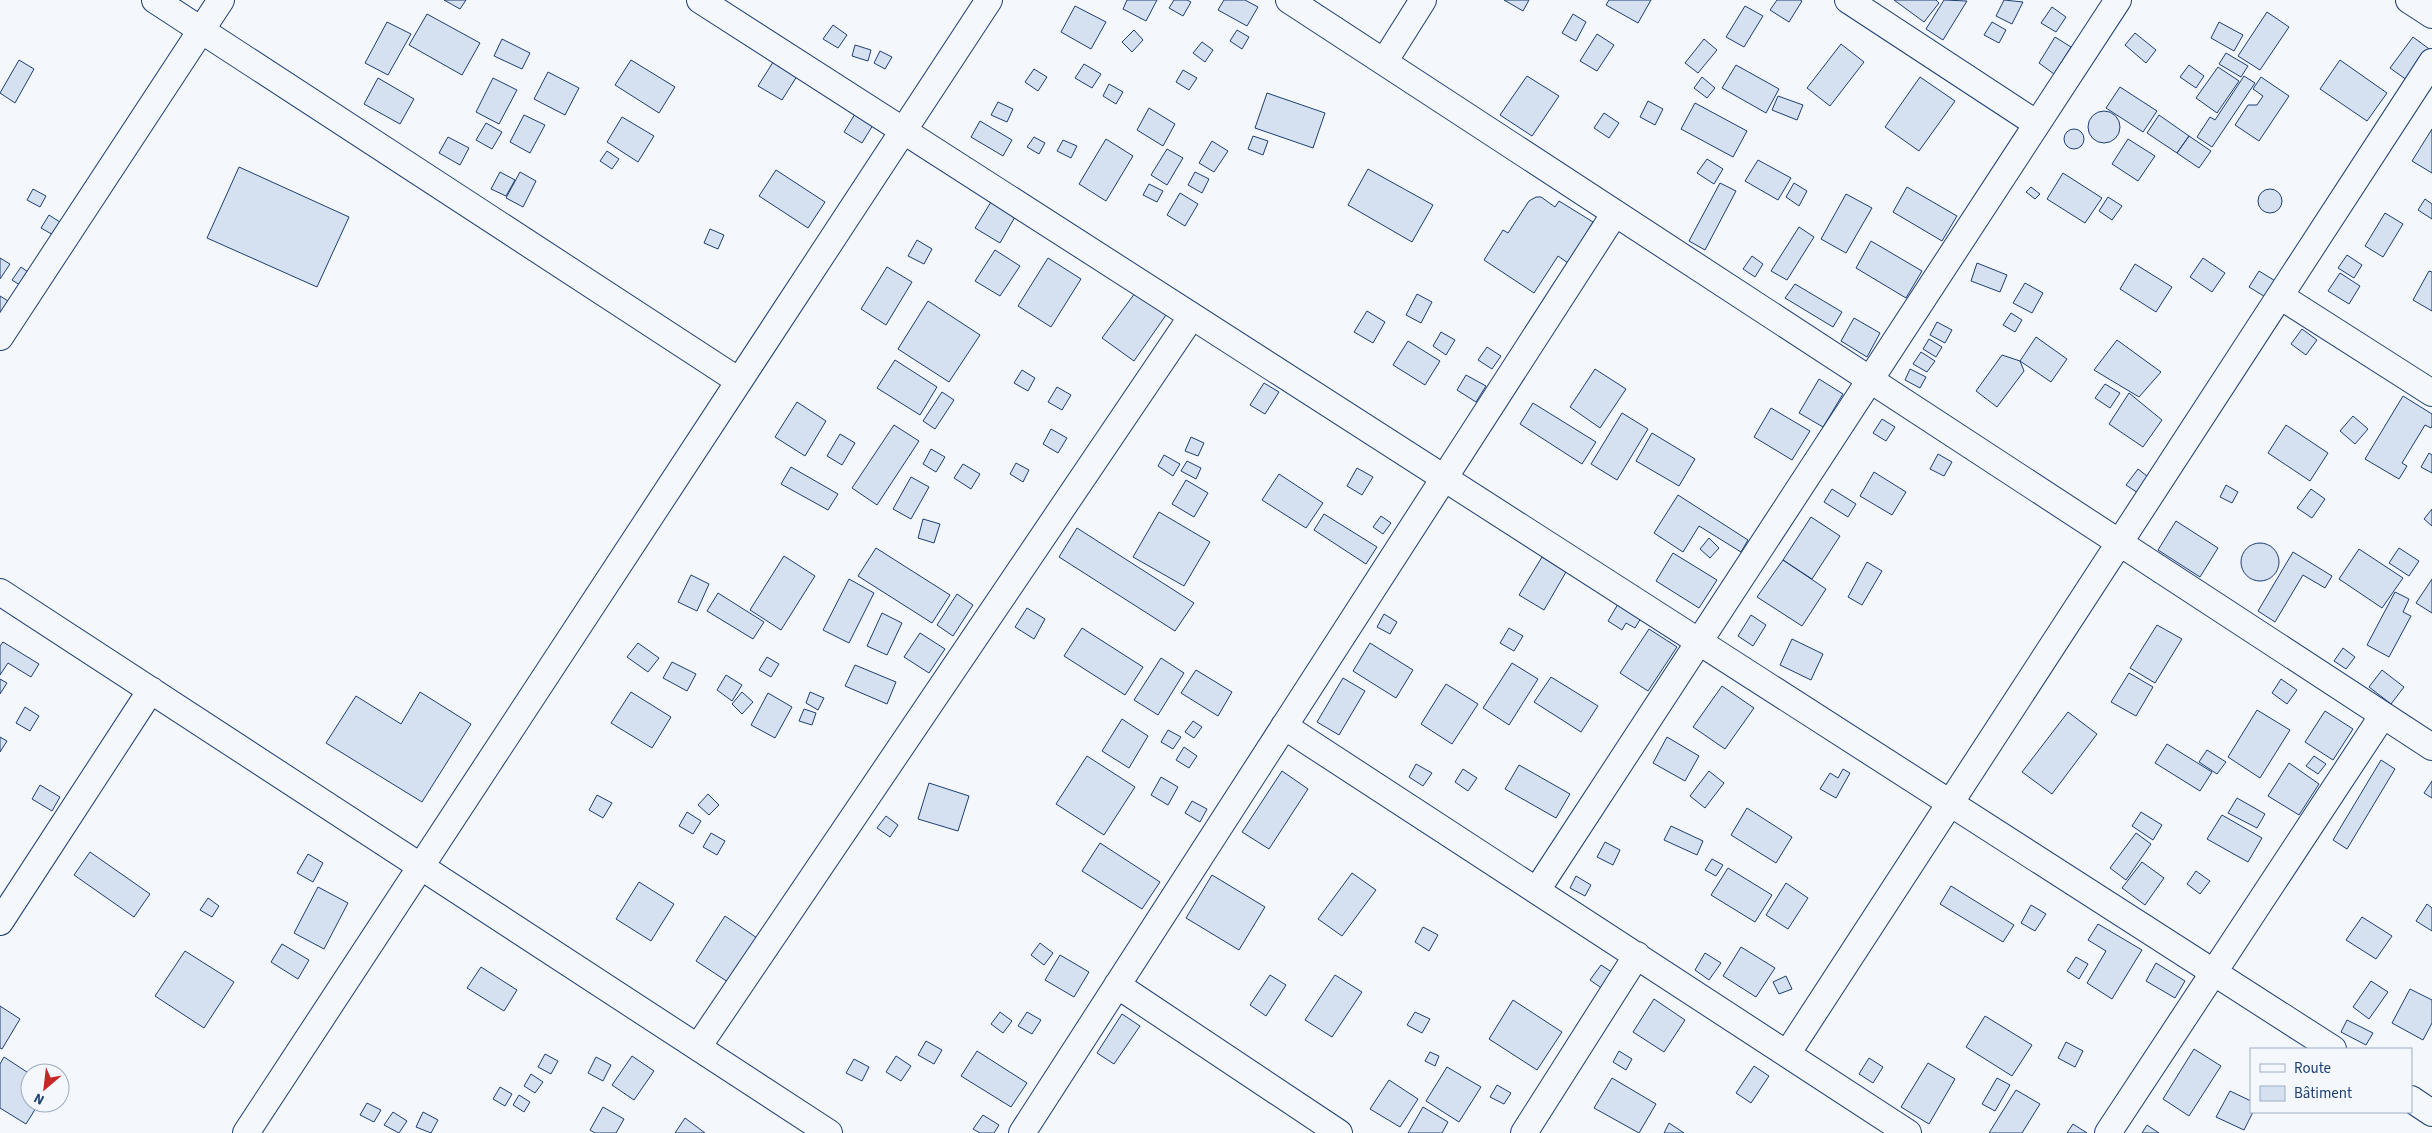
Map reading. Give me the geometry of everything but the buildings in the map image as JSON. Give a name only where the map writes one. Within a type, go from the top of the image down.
[{"type":"street","points":[[155,0],[739,380]]},
{"type":"street","points":[[0,337],[222,0]]},
{"type":"street","points":[[700,0],[2331,1048]]},
{"type":"street","points":[[246,1133],[989,0]]},
{"type":"street","points":[[1289,0],[2432,747]]},
{"type":"street","points":[[1384,62],[1423,0]]},
{"type":"street","points":[[1848,0],[2037,124]]},
{"type":"street","points":[[1537,890],[2118,0]]},
{"type":"street","points":[[2409,0],[2432,15]]},
{"type":"street","points":[[1787,1054],[2432,62]]},
{"type":"street","points":[[1022,1133],[1615,213]]},
{"type":"street","points":[[2280,296],[2432,393]]},
{"type":"street","points":[[698,1048],[1192,316]]},
{"type":"street","points":[[0,592],[829,1133]]},
{"type":"street","points":[[0,922],[151,690]]},
{"type":"street","points":[[2108,1133],[2383,715]]},
{"type":"street","points":[[1284,726],[1908,1133]]},
{"type":"street","points":[[1524,1133],[1637,955]]},
{"type":"street","points":[[1117,985],[1339,1133]]},
{"type":"street","points":[[2412,1100],[2432,1113]]}]
